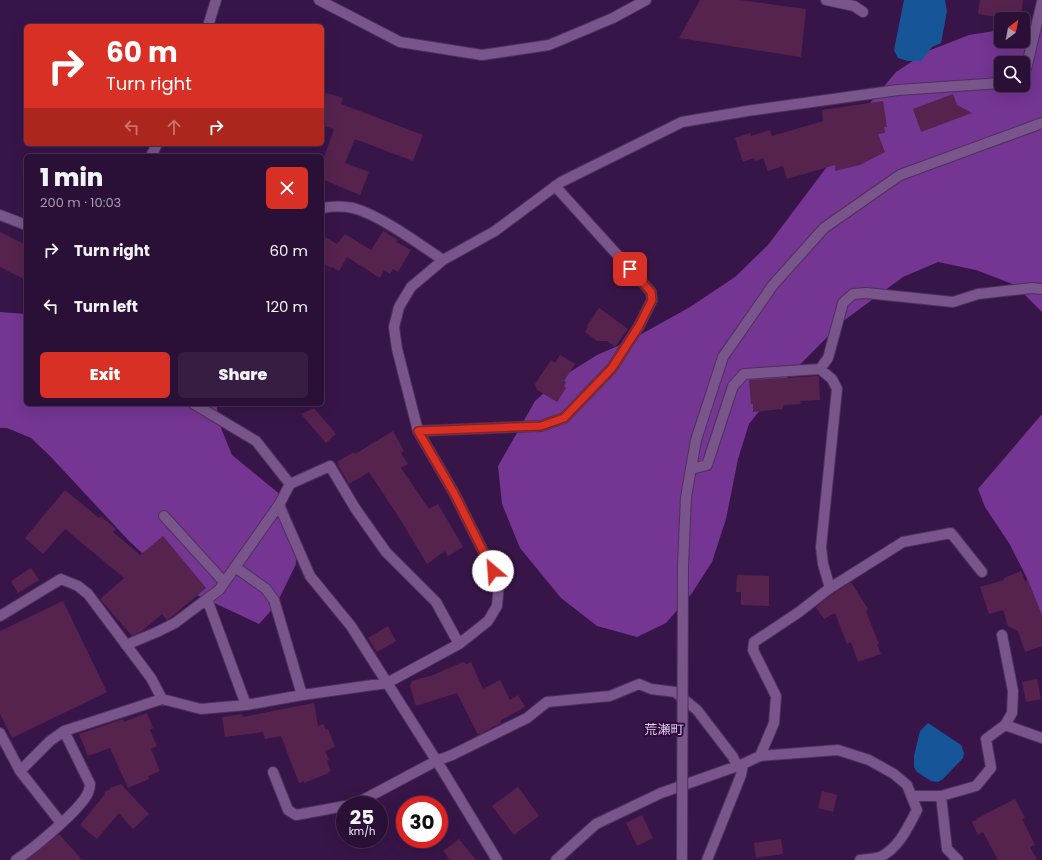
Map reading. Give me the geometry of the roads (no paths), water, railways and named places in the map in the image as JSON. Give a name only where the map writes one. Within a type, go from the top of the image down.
[{"type":"street","points":[[209,24],[216,0]]},
{"type":"street","points":[[319,0],[400,42],[482,55],[549,45],[613,18],[646,0]]},
{"type":"street","points":[[826,0],[854,6],[863,12]]},
{"type":"street","points":[[1029,56],[1042,2]]},
{"type":"street","points":[[20,771],[50,742],[64,731],[162,698],[201,709],[246,705],[302,694],[387,683],[459,644],[488,621],[497,606],[499,584],[454,493],[418,431],[394,327],[400,307],[411,287],[443,260],[495,231],[561,182],[682,122],[747,111],[898,90],[994,83]]},
{"type":"street","points":[[682,860],[683,566],[686,497],[696,440],[724,357],[773,285],[824,228],[900,175],[1042,123]]},
{"type":"street","points":[[418,431],[541,426],[564,418],[612,368],[639,326],[652,300],[651,292],[555,186]]},
{"type":"street","points":[[324,208],[335,206],[353,208],[379,219],[443,260]]},
{"type":"street","points":[[0,215],[24,224]]},
{"type":"street","points":[[820,369],[828,358],[843,303],[853,294],[866,293],[953,302],[978,294],[1032,288],[1042,289]]},
{"type":"street","points":[[691,469],[707,465],[734,386],[744,374],[820,369],[832,378],[837,389],[821,547],[823,564],[830,588]]},
{"type":"street","points":[[197,406],[256,441],[290,484]]},
{"type":"street","points":[[126,644],[175,623],[219,590],[279,505],[290,484],[330,466],[355,508],[386,552],[436,602],[459,644]]},
{"type":"street","points":[[279,505],[310,576],[351,626],[443,771],[497,860]]},
{"type":"street","points":[[164,516],[224,582]]},
{"type":"street","points":[[760,756],[774,722],[776,696],[753,650],[754,642],[799,612],[830,588],[903,542],[950,533],[982,572]]},
{"type":"street","points":[[235,567],[266,589],[274,600],[302,694]]},
{"type":"street","points":[[0,616],[61,579],[78,586],[88,594],[126,644],[151,678],[162,698]]},
{"type":"street","points":[[207,599],[246,705]]},
{"type":"street","points":[[912,796],[941,796],[976,786],[990,768],[986,739],[1005,724],[1012,713],[1013,691],[1002,635]]},
{"type":"street","points":[[372,796],[436,761],[452,755],[527,718],[547,702],[610,696],[639,684],[651,689],[675,692],[696,710],[732,757],[740,765],[741,775],[707,860]]},
{"type":"street","points":[[1005,724],[1042,738]]},
{"type":"street","points":[[16,860],[29,851],[73,812],[88,794],[90,784],[64,731]]},
{"type":"street","points":[[0,733],[20,771],[61,823]]},
{"type":"street","points":[[556,860],[596,824],[661,793],[740,765],[760,756],[838,750],[869,760],[894,774],[907,785],[916,810],[909,826],[895,846],[879,857],[860,860]]},
{"type":"street","points":[[273,772],[288,810],[296,815],[336,808]]},
{"type":"street","points":[[941,796],[947,849],[958,860]]},
{"type":"water","points":[[904,0],[945,0],[947,11],[941,43],[932,47],[921,61],[908,61],[898,58],[894,50]]},
{"type":"water","points":[[928,723],[961,745],[964,753],[963,758],[943,779],[938,782],[931,781],[917,772],[914,767],[914,756],[920,731]]},
{"type":"district","name":"荒瀬町","points":[[664,729]]}]
